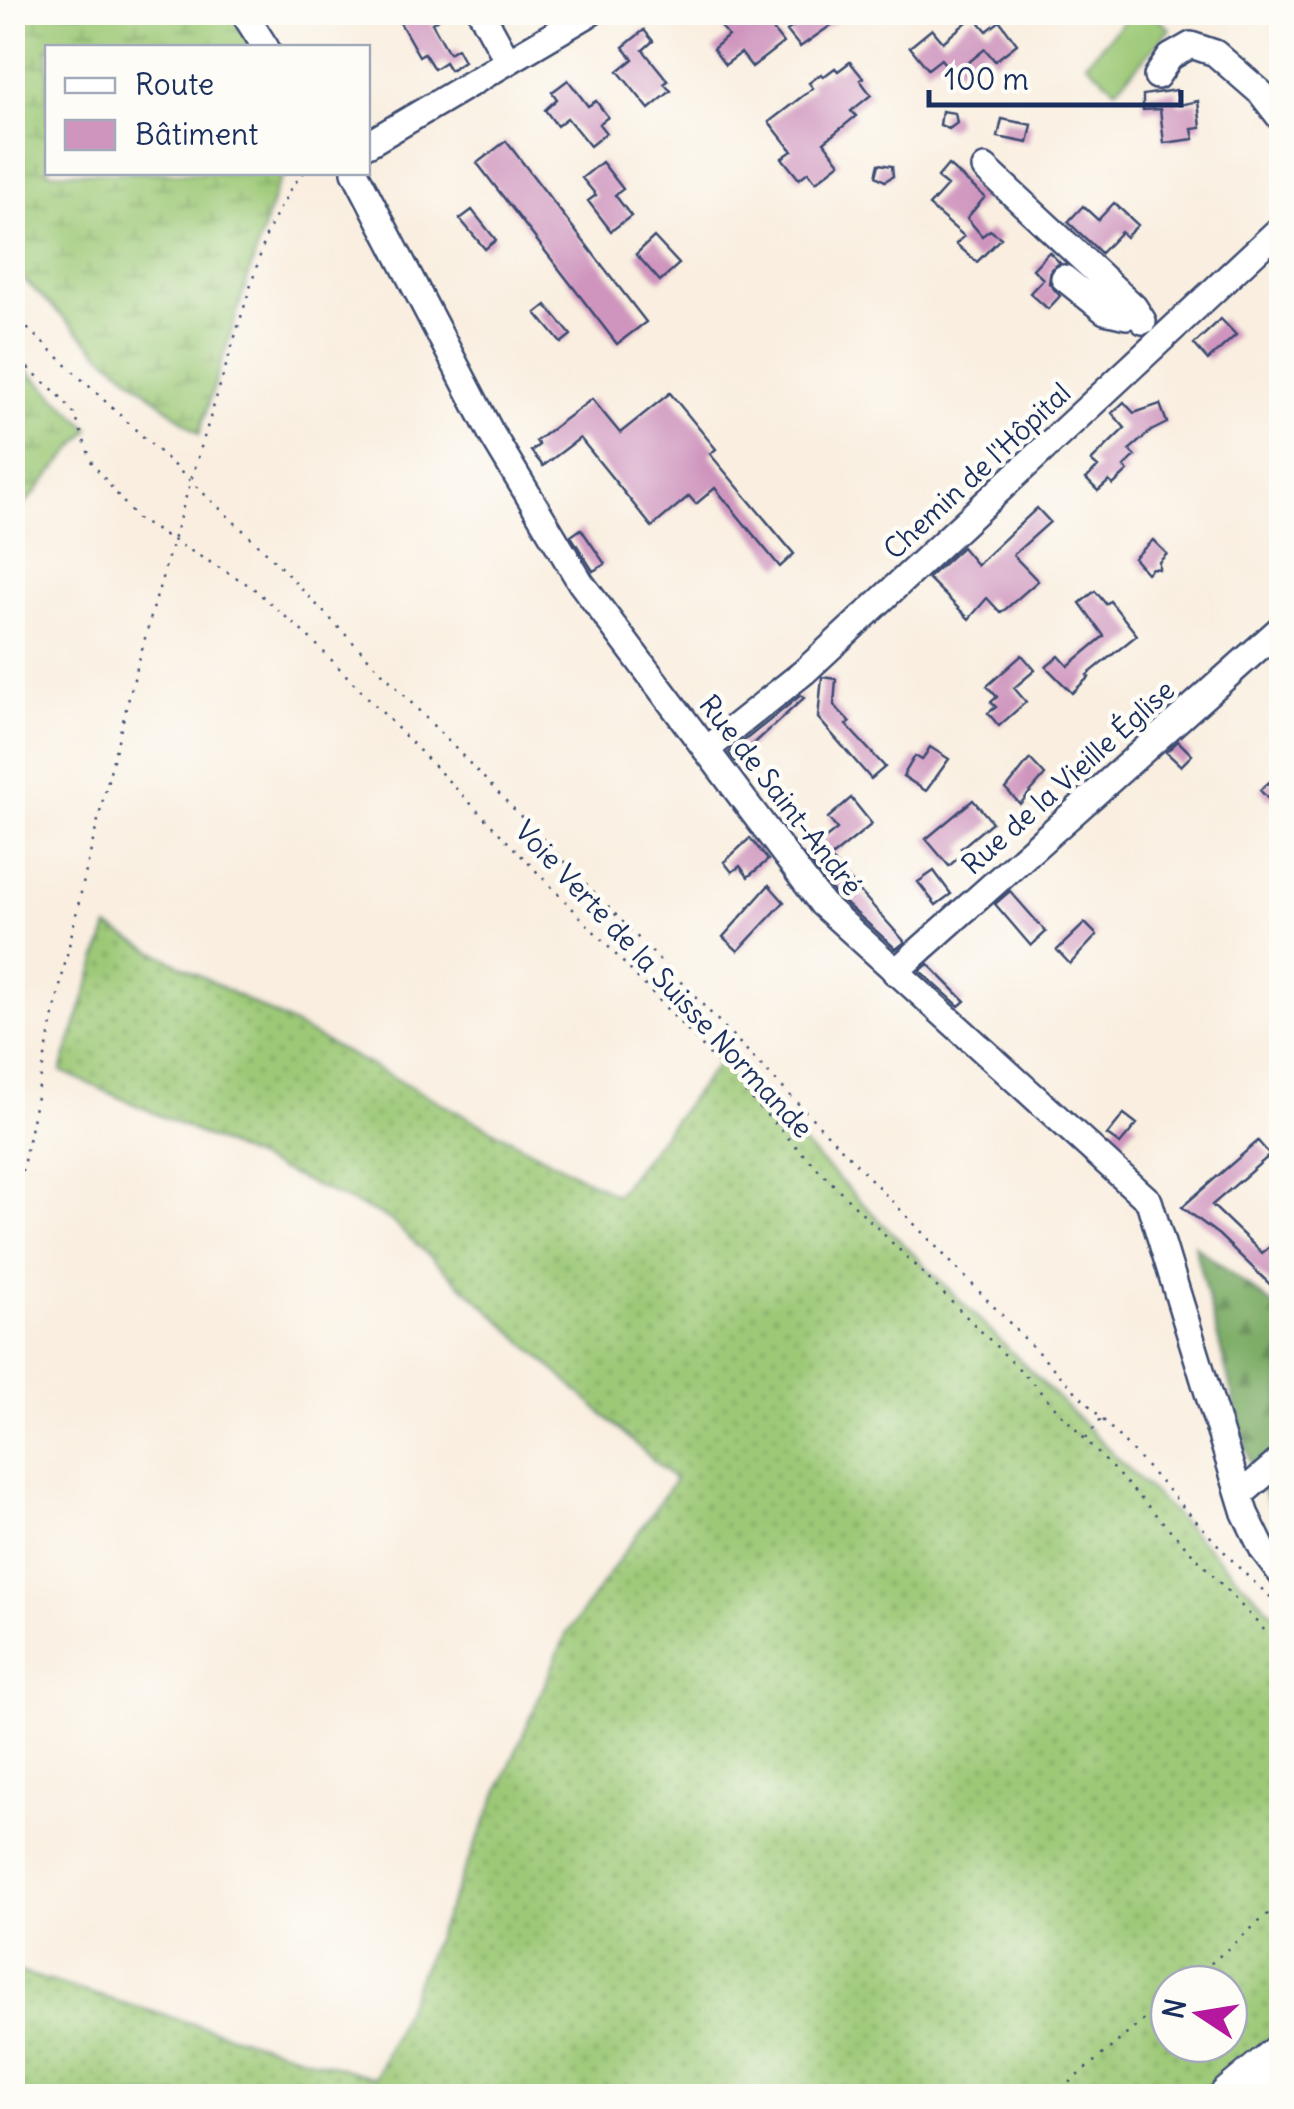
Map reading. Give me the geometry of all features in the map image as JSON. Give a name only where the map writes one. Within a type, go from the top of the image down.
[{"type":"highway","points":[[1229,2096],[1282,2052]]},
{"type":"highway","points":[[1264,2096],[1282,2082]]},
{"type":"street","points":[[243,12],[264,45]]},
{"type":"street","points":[[481,12],[508,61]]},
{"type":"street","points":[[370,143],[592,12]]},
{"type":"street","points":[[1157,76],[1170,57],[1191,45],[1215,53],[1261,94],[1282,120]]},
{"type":"street","points":[[985,168],[1163,340]]},
{"type":"street","name":"Rue de Saint-André","points":[[357,175],[492,433],[581,583],[822,904],[1150,1201],[1243,1504],[1263,1550],[1282,1575]]},
{"type":"street","points":[[1004,206],[1135,314]]},
{"type":"street","name":"Chemin de l'Hôpital","points":[[706,750],[804,672],[1282,228]]},
{"type":"street","points":[[1081,240],[1131,283],[1135,314]]},
{"type":"street","points":[[1064,278],[1105,311],[1135,314]]},
{"type":"street","name":"Rue de la Vieille Église","points":[[895,972],[1282,626]]},
{"type":"street","points":[[1243,1504],[1282,1459]]},
{"type":"path","points":[[294,175],[296,183]]},
{"type":"path","points":[[12,1224],[48,1038],[136,673],[173,538],[267,233],[302,175]]},
{"type":"path","points":[[12,314],[262,548],[1102,1418],[1276,1602],[1282,1614]]},
{"type":"path","name":"Voie Verte de la Suisse Normande","points":[[12,354],[58,394],[75,416],[92,462],[137,519],[252,587],[313,641],[808,1159],[1085,1439],[1282,1650]]},
{"type":"path","points":[[1085,1439],[1102,1418]]},
{"type":"path","points":[[1210,1964],[1282,1902]]},
{"type":"path","points":[[1053,2096],[1149,2016]]},
{"type":"green space","points":[[12,13],[235,13],[256,45],[45,45],[45,175],[284,175],[276,189],[199,434],[98,351],[13,269]]},
{"type":"green space","points":[[1131,13],[1151,13],[1170,29],[1116,89],[1086,63]]},
{"type":"green space","points":[[13,357],[90,429],[13,518]]},
{"type":"green space","points":[[108,927],[616,1195],[720,1061],[1281,1621],[1281,2026],[1249,2054],[1249,1964],[1149,1964],[1149,2064],[1238,2064],[1201,2096],[13,2096],[12,1970],[375,2078],[566,1635],[675,1480],[389,1219],[61,1071]]},
{"type":"green space","points":[[1194,1245],[1281,1311],[1281,1531],[1249,1459]]},
{"type":"building","points":[[394,12],[450,12],[432,23],[449,53],[457,48],[464,61],[450,70],[445,62],[434,69],[424,53],[419,56]]},
{"type":"building","points":[[728,12],[759,12],[783,43],[752,67],[741,53],[725,65],[713,49],[728,36],[717,21]]},
{"type":"building","points":[[798,12],[850,12],[800,47],[787,31],[802,19]]},
{"type":"building","points":[[974,16],[987,31],[1000,21],[1017,44],[995,61],[985,49],[953,75],[941,59],[928,69],[910,47],[932,29],[943,42]]},
{"type":"building","points":[[644,30],[653,41],[643,50],[668,81],[664,84],[671,91],[649,109],[618,71],[633,59],[623,47]]},
{"type":"building","points":[[850,62],[871,95],[851,111],[856,116],[824,142],[840,163],[816,182],[808,172],[799,179],[782,158],[792,151],[769,122],[813,88],[809,83],[821,74],[823,77],[835,68],[838,71]]},
{"type":"building","points":[[568,80],[588,106],[596,101],[608,117],[599,124],[606,133],[590,146],[567,118],[557,126],[545,110],[557,99],[552,92]]},
{"type":"building","points":[[1176,90],[1179,105],[1198,101],[1201,128],[1192,129],[1194,139],[1164,143],[1160,109],[1143,110],[1143,95]]},
{"type":"building","points":[[942,111],[955,113],[957,123],[949,129],[940,125]]},
{"type":"building","points":[[1002,119],[1032,125],[1028,143],[998,137]]},
{"type":"building","points":[[506,141],[646,322],[617,344],[477,163]]},
{"type":"building","points":[[602,162],[623,189],[615,195],[631,216],[611,231],[588,201],[596,195],[582,178]]},
{"type":"building","points":[[879,164],[892,166],[893,176],[885,181],[876,176]]},
{"type":"building","points":[[948,165],[985,197],[967,218],[982,236],[990,230],[1001,238],[977,262],[956,244],[964,236],[929,206],[947,186],[937,178]]},
{"type":"building","points":[[1114,203],[1138,225],[1126,237],[1121,232],[1101,253],[1068,222],[1083,206],[1098,220]]},
{"type":"building","points":[[472,210],[496,240],[485,249],[460,219]]},
{"type":"building","points":[[654,237],[679,264],[660,281],[636,254]]},
{"type":"building","points":[[1049,252],[1060,263],[1051,269],[1049,283],[1060,296],[1048,309],[1030,293],[1043,279],[1033,269]]},
{"type":"building","points":[[546,305],[571,335],[561,343],[536,313]]},
{"type":"building","points":[[1221,319],[1236,335],[1208,360],[1194,344]]},
{"type":"building","points":[[670,393],[716,449],[710,454],[794,554],[780,567],[715,488],[696,504],[689,496],[652,527],[580,438],[543,466],[531,451],[539,445],[536,441],[592,399],[620,433]]},
{"type":"building","points":[[1124,402],[1134,413],[1160,404],[1167,423],[1129,450],[1135,456],[1124,467],[1128,471],[1113,485],[1109,481],[1098,491],[1086,479],[1098,467],[1091,461],[1125,428],[1112,413]]},
{"type":"building","points":[[1037,508],[1050,522],[1013,555],[1038,581],[1001,613],[987,598],[969,619],[928,578],[962,547],[977,565]]},
{"type":"building","points":[[581,529],[605,564],[593,571],[571,536]]},
{"type":"building","points":[[1153,540],[1167,554],[1159,562],[1159,569],[1152,568],[1147,573],[1134,558]]},
{"type":"building","points":[[1095,591],[1106,604],[1110,601],[1137,635],[1087,675],[1072,693],[1046,667],[1059,656],[1068,666],[1104,636],[1080,603]]},
{"type":"building","points":[[1022,655],[1035,670],[1014,688],[1026,702],[999,726],[988,713],[996,707],[991,702],[997,697],[987,686]]},
{"type":"building","points":[[822,677],[836,679],[834,705],[850,722],[846,725],[885,767],[871,779],[818,718]]},
{"type":"building","points":[[801,695],[804,698],[735,761],[729,753]]},
{"type":"building","points":[[1178,741],[1192,755],[1181,766],[1166,752]]},
{"type":"building","points":[[930,747],[949,759],[926,791],[903,776],[915,756],[922,760]]},
{"type":"building","points":[[1030,759],[1045,775],[1020,804],[1006,789]]},
{"type":"building","points":[[1282,771],[1282,789],[1269,800],[1260,790]]},
{"type":"building","points":[[851,798],[872,824],[830,858],[905,942],[896,949],[834,893],[805,855],[837,829],[828,818]]},
{"type":"building","points":[[973,800],[992,822],[961,848],[965,852],[949,866],[926,839]]},
{"type":"building","points":[[750,838],[768,860],[748,877],[740,866],[732,872],[724,862]]},
{"type":"building","points":[[934,871],[951,894],[936,905],[918,882]]},
{"type":"building","points":[[769,885],[784,902],[738,951],[723,937]]},
{"type":"building","points":[[1010,891],[1046,932],[1031,946],[995,904]]},
{"type":"building","points":[[1085,923],[1097,935],[1070,964],[1057,950]]},
{"type":"building","points":[[928,964],[965,1001],[959,1006],[920,971]]},
{"type":"building","points":[[1124,1114],[1137,1124],[1120,1144],[1107,1135]]},
{"type":"building","points":[[1258,1141],[1270,1155],[1212,1205],[1262,1253],[1282,1237],[1282,1296],[1219,1235],[1182,1207]]}]
